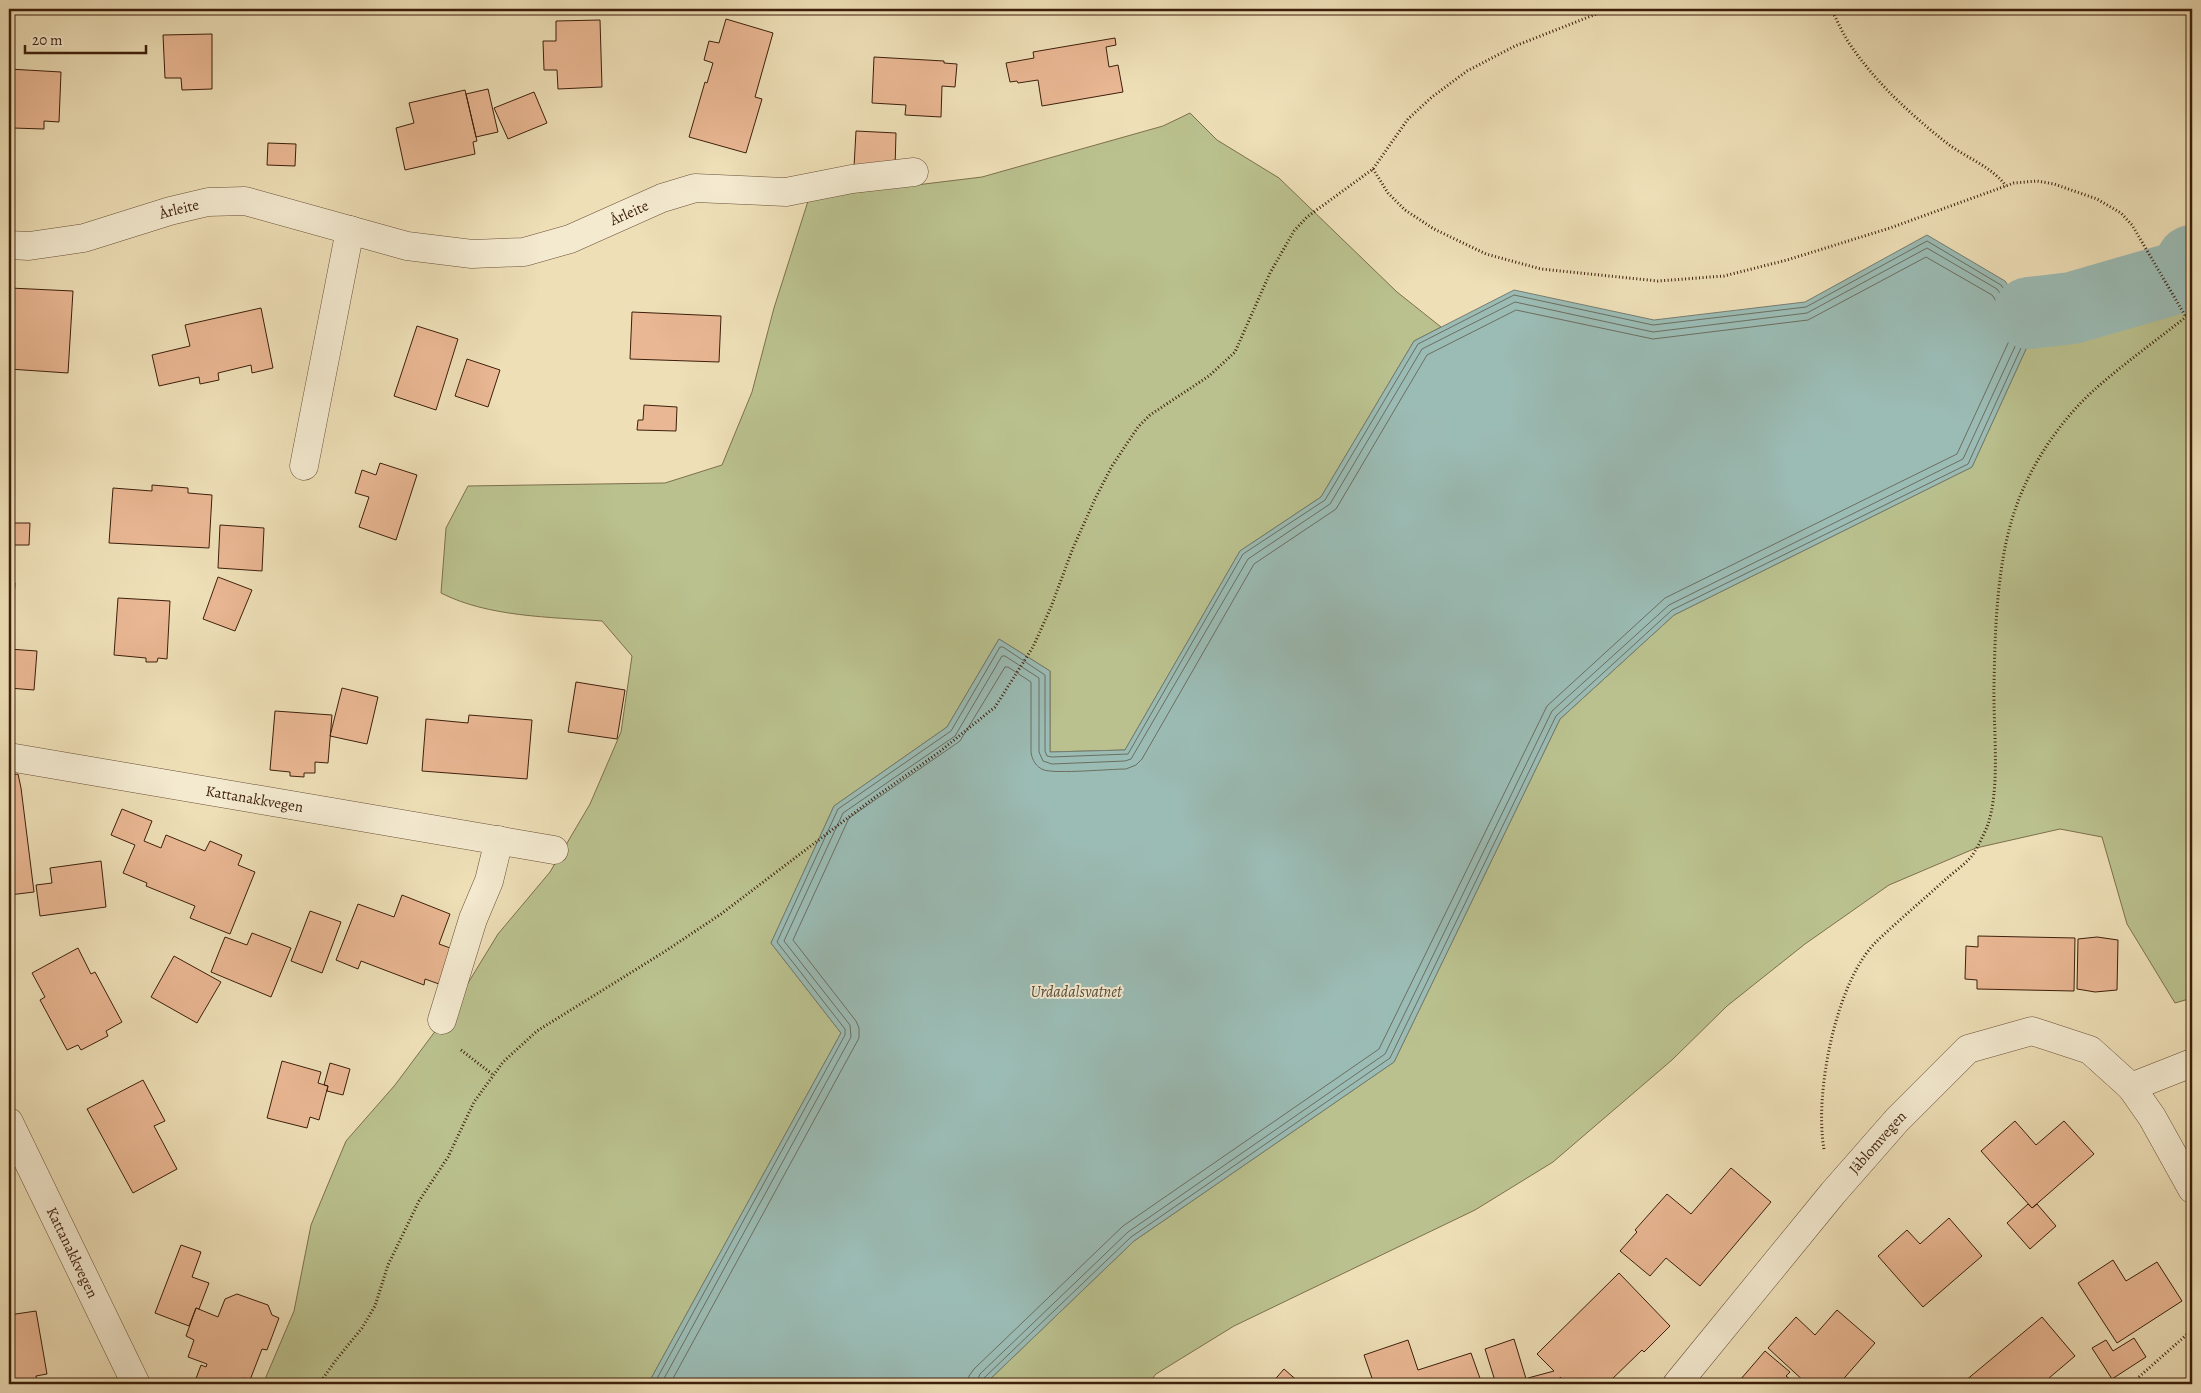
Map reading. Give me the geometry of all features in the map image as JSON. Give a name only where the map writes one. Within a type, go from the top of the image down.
[{"type":"street","name":"Årleite","points":[[9,245],[29,246],[84,238],[170,211],[208,202],[245,201],[407,246],[472,254],[524,252],[570,239],[662,198],[695,188],[786,192],[852,179],[914,172]]},
{"type":"street","points":[[304,466],[350,230]]},
{"type":"street","name":"Kattanakkvegen","points":[[9,757],[554,850]]},
{"type":"street","points":[[442,1020],[473,919],[489,881],[499,840]]},
{"type":"street","name":"Jåblomvegen","points":[[1677,1384],[1832,1193],[1897,1120],[1968,1049],[2032,1030],[2090,1050],[2131,1087],[2152,1117],[2192,1189]]},
{"type":"street","points":[[2131,1087],[2192,1063]]},
{"type":"street","name":"Kattanakkvegen","points":[[9,1122],[136,1384]]},
{"type":"path","points":[[319,1384],[362,1328],[375,1306],[388,1265],[419,1201],[448,1158],[474,1102],[503,1062],[537,1031],[721,914],[874,798],[938,753],[994,707],[1033,647],[1052,607],[1073,548],[1112,466],[1138,427],[1150,415],[1209,376],[1235,352],[1270,273],[1294,231],[1307,217],[1373,169],[1408,119],[1432,97],[1467,71],[1515,46],[1610,9]]},
{"type":"path","points":[[1831,9],[1849,43],[1887,90],[1929,129],[1964,156],[1997,174],[2006,186]]},
{"type":"path","points":[[1373,169],[1388,193],[1405,210],[1434,229],[1486,254],[1541,270],[1658,281],[1724,276],[1787,260],[1890,228],[2006,186],[2022,183],[2045,183],[2097,199],[2121,213],[2140,237],[2186,317]]},
{"type":"path","points":[[1832,1193],[1823,1140],[1824,1082],[1834,1028],[1857,967],[1874,943],[1971,857],[1986,828],[1992,811],[1995,643],[2003,567],[2018,500],[2030,475],[2071,415],[2093,391],[2192,312]]},
{"type":"path","points":[[2131,1384],[2192,1330]]},
{"type":"green space","points":[[1190,113],[1217,140],[1279,178],[1397,292],[1441,327],[1414,341],[1321,497],[1240,551],[1125,750],[1050,752],[1050,671],[999,639],[947,727],[834,806],[771,943],[841,1033],[648,1384],[263,1384],[294,1311],[311,1225],[346,1141],[395,1085],[454,1006],[498,934],[550,872],[590,804],[621,732],[632,656],[602,621],[520,615],[479,607],[441,593],[446,528],[468,486],[665,483],[722,465],[752,392],[774,308],[809,198],[982,177],[1163,126]]},
{"type":"green space","points":[[2192,261],[2192,998],[2175,1003],[2127,924],[2102,837],[2060,829],[1976,848],[1889,885],[1805,944],[1727,1006],[1672,1060],[1553,1162],[1475,1210],[1234,1326],[1156,1374],[1148,1384],[985,1384],[1134,1241],[1394,1062],[1560,719],[1674,615],[1972,467],[2037,325],[2029,313],[2072,308],[2183,276]]},
{"type":"water","name":"Urdadalsvatnet","points":[[1927,235],[2005,281],[2037,325],[1972,467],[1674,615],[1560,719],[1394,1062],[1134,1241],[985,1384],[648,1384],[841,1033],[771,943],[834,806],[947,727],[999,639],[1050,671],[1050,752],[1125,750],[1240,551],[1321,497],[1414,341],[1514,290],[1654,320],[1805,302]]},
{"type":"building","points":[[726,19],[773,33],[755,97],[762,99],[746,153],[689,137],[705,82],[707,83],[713,63],[704,60],[709,41],[719,43]]},
{"type":"building","points":[[600,20],[602,87],[558,89],[557,70],[544,70],[543,41],[556,41],[556,21]]},
{"type":"building","points":[[212,34],[212,89],[182,90],[181,78],[165,78],[163,35]]},
{"type":"building","points":[[1115,38],[1116,45],[1106,47],[1109,67],[1118,65],[1123,92],[1042,106],[1038,80],[1018,83],[1017,81],[1010,82],[1006,63],[1034,58],[1033,52]]},
{"type":"building","points":[[874,57],[944,61],[944,63],[957,64],[955,87],[942,86],[941,117],[905,115],[906,105],[872,103]]},
{"type":"building","points":[[9,69],[61,72],[59,122],[44,121],[44,129],[13,128],[13,120],[9,120]]},
{"type":"building","points":[[488,89],[498,132],[476,137],[466,94]]},
{"type":"building","points":[[465,90],[477,141],[473,142],[475,154],[405,170],[396,128],[414,123],[409,103]]},
{"type":"building","points":[[534,92],[547,123],[508,139],[494,108]]},
{"type":"building","points":[[856,131],[896,133],[895,169],[854,167]]},
{"type":"building","points":[[268,143],[296,144],[295,166],[267,165]]},
{"type":"building","points":[[10,288],[73,291],[68,373],[9,369]]},
{"type":"building","points":[[261,308],[273,368],[252,373],[251,365],[218,373],[219,380],[200,384],[199,377],[159,386],[152,355],[190,346],[185,325]]},
{"type":"building","points":[[632,312],[721,316],[719,362],[630,359]]},
{"type":"building","points":[[417,326],[458,339],[436,410],[394,396]]},
{"type":"building","points":[[467,359],[500,370],[488,407],[455,396]]},
{"type":"building","points":[[644,405],[677,407],[676,431],[637,430],[638,420],[643,420]]},
{"type":"building","points":[[380,463],[417,475],[396,540],[359,527],[369,497],[355,493],[362,470],[376,475]]},
{"type":"building","points":[[152,485],[188,488],[188,493],[212,495],[209,548],[109,543],[113,488],[152,491]]},
{"type":"building","points":[[9,523],[30,523],[29,545],[9,545]]},
{"type":"building","points":[[220,525],[264,528],[262,571],[218,568]]},
{"type":"building","points":[[218,577],[252,590],[235,631],[203,619]]},
{"type":"building","points":[[9,583],[15,583],[11,643],[9,642]]},
{"type":"building","points":[[118,598],[170,601],[167,659],[158,658],[157,662],[146,662],[146,658],[114,655]]},
{"type":"building","points":[[9,649],[37,651],[34,690],[9,688]]},
{"type":"building","points":[[576,682],[625,690],[617,739],[568,732]]},
{"type":"building","points":[[342,688],[378,697],[367,744],[330,736]]},
{"type":"building","points":[[275,711],[332,715],[328,763],[315,762],[315,773],[304,773],[304,777],[290,776],[290,772],[270,770]]},
{"type":"building","points":[[469,715],[532,720],[527,779],[422,771],[426,719],[468,723]]},
{"type":"building","points":[[9,764],[11,775],[18,774],[21,788],[34,892],[9,895]]},
{"type":"building","points":[[122,809],[152,821],[144,841],[161,848],[166,835],[205,851],[210,841],[242,855],[238,865],[255,872],[230,934],[190,918],[195,906],[146,886],[147,883],[123,873],[135,845],[111,835]]},
{"type":"building","points":[[101,861],[106,907],[40,916],[36,885],[52,883],[50,868]]},
{"type":"building","points":[[402,895],[450,914],[439,944],[453,949],[439,984],[425,979],[424,985],[361,961],[358,969],[336,960],[358,904],[394,917]]},
{"type":"building","points":[[310,911],[341,922],[322,973],[291,961]]},
{"type":"building","points":[[252,933],[291,948],[271,997],[211,972],[225,937],[247,945]]},
{"type":"building","points":[[1978,936],[2075,938],[2074,991],[1977,989],[1977,980],[1965,979],[1966,946],[1978,947]]},
{"type":"building","points":[[2097,937],[2118,940],[2117,990],[2095,992],[2077,989],[2078,939]]},
{"type":"building","points":[[78,948],[91,974],[95,972],[122,1022],[106,1031],[108,1036],[81,1050],[78,1045],[67,1050],[40,1000],[45,997],[32,973]]},
{"type":"building","points":[[174,956],[221,982],[197,1023],[151,997]]},
{"type":"building","points":[[282,1061],[321,1072],[318,1083],[328,1086],[319,1120],[310,1117],[307,1128],[267,1118]]},
{"type":"building","points":[[330,1063],[350,1069],[343,1095],[327,1091],[328,1086],[324,1085]]},
{"type":"building","points":[[143,1080],[165,1121],[154,1126],[177,1169],[133,1193],[87,1109]]},
{"type":"building","points":[[2015,1121],[2036,1145],[2064,1121],[2094,1154],[2032,1208],[1981,1151]]},
{"type":"building","points":[[1731,1168],[1771,1202],[1700,1286],[1666,1258],[1650,1276],[1620,1251],[1637,1232],[1635,1230],[1667,1194],[1691,1214]]},
{"type":"building","points":[[2028,1204],[2032,1208],[2037,1204],[2056,1226],[2030,1249],[2007,1223]]},
{"type":"building","points":[[1949,1218],[1982,1256],[1923,1307],[1878,1256],[1907,1230],[1920,1244]]},
{"type":"building","points":[[181,1245],[201,1252],[192,1277],[209,1283],[199,1309],[196,1308],[189,1326],[155,1313]]},
{"type":"building","points":[[2113,1260],[2126,1281],[2157,1262],[2182,1301],[2117,1343],[2078,1283]]},
{"type":"building","points":[[1619,1273],[1670,1326],[1644,1352],[1642,1350],[1607,1384],[1567,1384],[1560,1377],[1562,1384],[1529,1384],[1528,1378],[1554,1371],[1537,1354]]},
{"type":"building","points":[[237,1294],[268,1305],[272,1315],[279,1318],[267,1350],[262,1349],[250,1380],[243,1378],[241,1384],[194,1384],[201,1365],[206,1367],[207,1364],[188,1357],[194,1340],[186,1336],[196,1308],[218,1317],[225,1299]]},
{"type":"building","points":[[1837,1310],[1875,1343],[1839,1384],[1807,1384],[1768,1348],[1796,1317],[1815,1335]]},
{"type":"building","points":[[36,1311],[47,1374],[36,1376],[37,1384],[9,1384],[9,1315]]},
{"type":"building","points":[[2042,1317],[2075,1356],[2042,1384],[1967,1384],[1965,1381]]},
{"type":"building","points":[[2134,1338],[2146,1357],[2112,1379],[2092,1348],[2106,1340],[2113,1351]]},
{"type":"building","points":[[1514,1339],[1527,1382],[1496,1384],[1485,1349]]},
{"type":"building","points":[[1408,1340],[1418,1370],[1471,1353],[1482,1384],[1374,1384],[1364,1355]]},
{"type":"building","points":[[1765,1351],[1790,1372],[1786,1376],[1796,1384],[1745,1384],[1740,1380]]},
{"type":"building","points":[[1284,1369],[1301,1384],[1271,1384]]},
{"type":"waterway","points":[[2029,313],[2072,308],[2183,276],[2192,261]]}]
